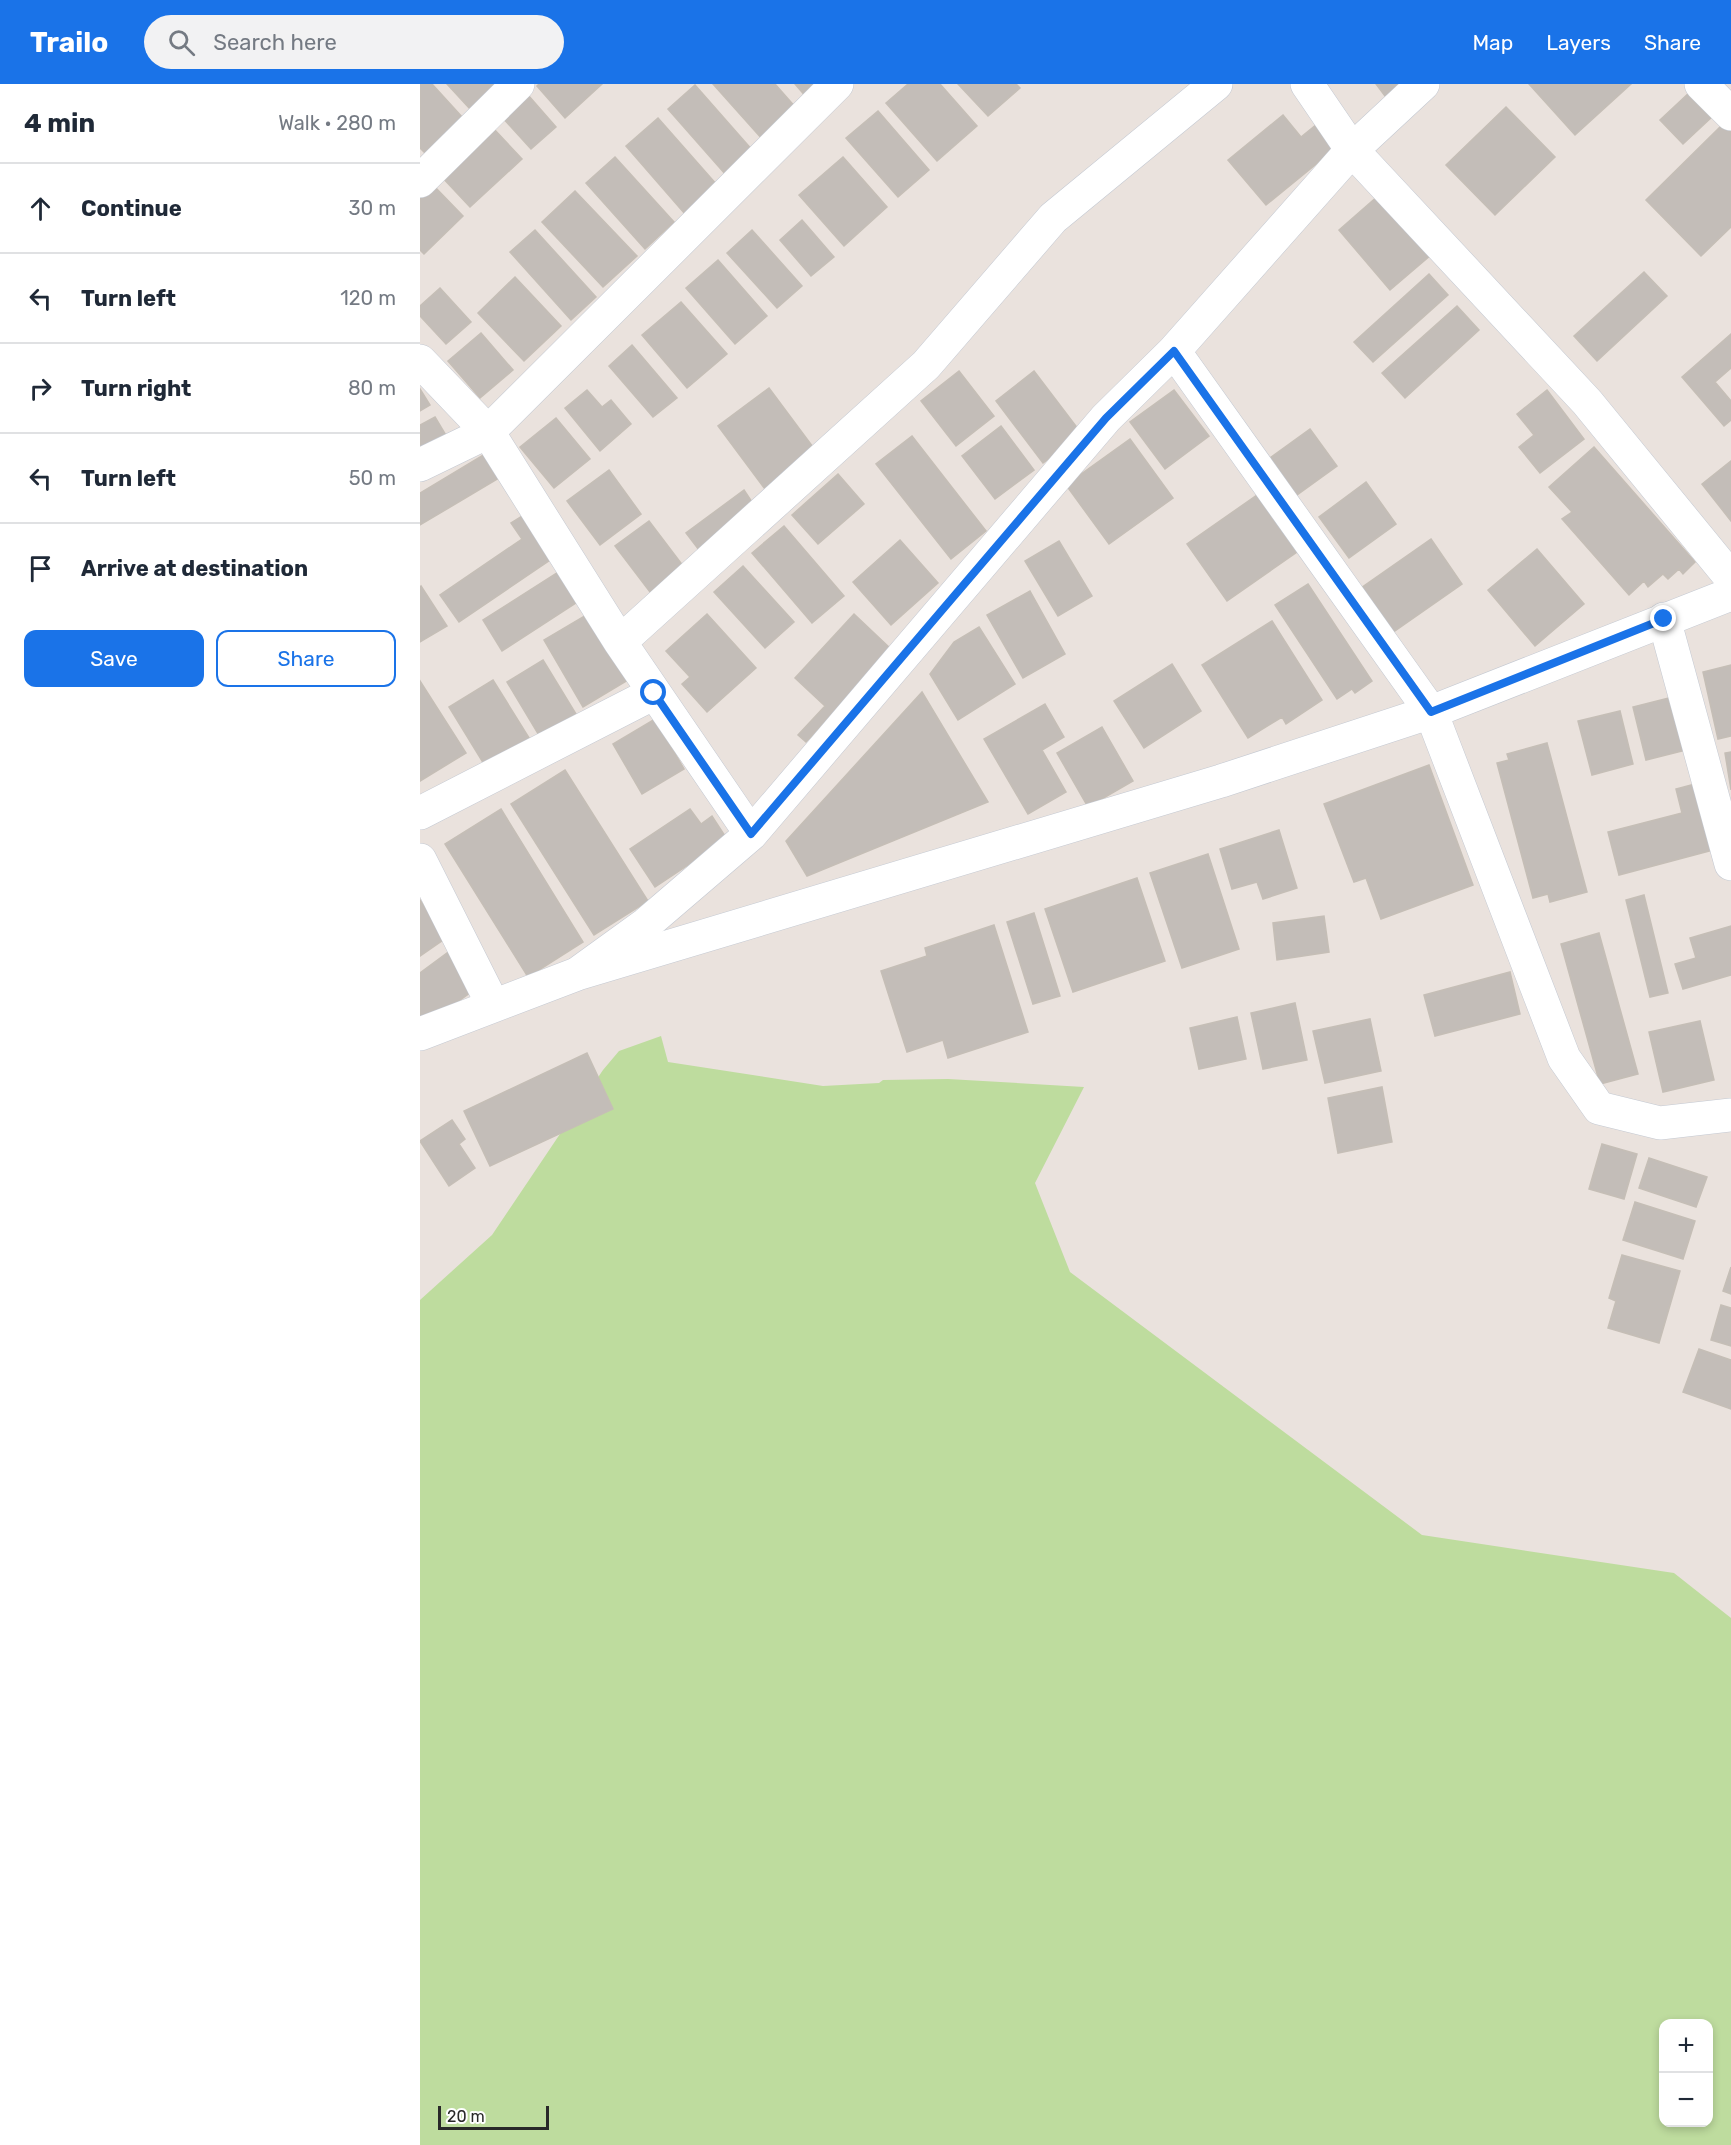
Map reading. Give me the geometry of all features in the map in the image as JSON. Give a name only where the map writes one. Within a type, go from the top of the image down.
[{"type":"street","points":[[420,181],[518,84]]},
{"type":"street","points":[[420,465],[488,432],[837,84]]},
{"type":"street","points":[[620,642],[926,364],[1053,218],[1216,84]]},
{"type":"street","points":[[1307,84],[1352,150],[1587,402],[1731,578]]},
{"type":"street","points":[[577,974],[646,924],[751,834],[1106,418],[1174,351],[1352,150],[1423,84]]},
{"type":"street","points":[[1701,84],[1731,114]]},
{"type":"street","points":[[1174,351],[1431,712],[1564,1058],[1599,1108],[1660,1123],[1731,1114]]},
{"type":"street","points":[[420,361],[488,432],[620,642],[751,834]]},
{"type":"street","points":[[420,1034],[577,974],[1221,781],[1431,712],[1731,594]]},
{"type":"street","points":[[1664,619],[1731,864]]},
{"type":"street","points":[[420,813],[654,693]]},
{"type":"street","points":[[420,860],[493,1005]]},
{"type":"green space","points":[[661,1036],[668,1062],[823,1086],[879,1083],[883,1080],[948,1079],[1084,1087],[1035,1183],[1070,1272],[1422,1535],[1674,1573],[1731,1618],[1731,2145],[420,2145],[420,1300],[492,1235],[603,1070],[619,1051]]},
{"type":"building","points":[[420,84],[432,84],[463,118],[425,153],[420,148]]},
{"type":"building","points":[[447,84],[497,84],[470,109]]},
{"type":"building","points":[[539,84],[602,84],[565,118],[537,86]]},
{"type":"building","points":[[713,84],[775,84],[797,109],[763,140]]},
{"type":"building","points":[[795,84],[823,84],[807,98]]},
{"type":"building","points":[[908,84],[940,84],[977,126],[937,161],[886,103]]},
{"type":"building","points":[[958,84],[1016,84],[1020,88],[988,116]]},
{"type":"building","points":[[1376,84],[1418,84],[1391,104]]},
{"type":"building","points":[[1529,84],[1631,84],[1575,135]]},
{"type":"building","points":[[695,85],[753,151],[726,175],[668,109]]},
{"type":"building","points":[[1691,91],[1714,115],[1683,144],[1660,120]]},
{"type":"building","points":[[528,95],[556,127],[531,149],[502,117]]},
{"type":"building","points":[[1506,107],[1555,157],[1495,215],[1446,165]]},
{"type":"building","points":[[878,111],[929,170],[898,197],[846,138]]},
{"type":"building","points":[[1283,115],[1301,137],[1322,120],[1342,143],[1266,205],[1228,160]]},
{"type":"building","points":[[658,118],[717,185],[685,214],[626,146]]},
{"type":"building","points":[[1724,123],[1731,130],[1731,227],[1701,256],[1646,200]]},
{"type":"building","points":[[493,128],[522,159],[470,207],[441,176]]},
{"type":"building","points":[[615,157],[674,222],[645,249],[586,183]]},
{"type":"building","points":[[843,157],[887,207],[844,246],[799,195]]},
{"type":"building","points":[[433,185],[463,216],[424,254],[420,250],[420,198]]},
{"type":"building","points":[[575,191],[637,256],[603,287],[542,222]]},
{"type":"building","points":[[1379,195],[1431,255],[1390,290],[1339,230]]},
{"type":"building","points":[[802,220],[834,257],[811,276],[780,240]]},
{"type":"building","points":[[535,230],[596,297],[571,320],[510,252]]},
{"type":"building","points":[[752,230],[802,286],[777,308],[727,253]]},
{"type":"building","points":[[718,260],[767,316],[735,344],[686,288]]},
{"type":"building","points":[[1644,272],[1667,296],[1597,361],[1574,336]]},
{"type":"building","points":[[1429,274],[1448,295],[1373,362],[1354,342]]},
{"type":"building","points":[[515,277],[561,326],[524,361],[478,313]]},
{"type":"building","points":[[440,288],[471,322],[446,344],[420,316],[420,306]]},
{"type":"building","points":[[681,302],[727,354],[687,388],[642,335]]},
{"type":"building","points":[[1457,306],[1479,330],[1405,398],[1382,373]]},
{"type":"building","points":[[481,333],[513,370],[480,398],[448,361]]},
{"type":"building","points":[[1731,334],[1731,368],[1715,382],[1731,401],[1731,420],[1724,426],[1682,377]]},
{"type":"building","points":[[632,345],[677,398],[653,417],[609,366]]},
{"type":"building","points":[[959,371],[994,416],[956,446],[921,401]]},
{"type":"building","points":[[1034,371],[1082,434],[1043,463],[996,401]]},
{"type":"building","points":[[769,388],[816,451],[765,489],[718,426]]},
{"type":"building","points":[[420,389],[430,405],[420,411]]},
{"type":"building","points":[[587,390],[602,407],[611,400],[631,424],[600,451],[565,408]]},
{"type":"building","points":[[1174,390],[1209,436],[1165,469],[1130,422]]},
{"type":"building","points":[[1547,390],[1584,439],[1540,473],[1519,447],[1534,435],[1517,414]]},
{"type":"building","points":[[435,417],[447,437],[420,454],[420,425]]},
{"type":"building","points":[[556,418],[590,459],[554,488],[520,447]]},
{"type":"building","points":[[1001,426],[1034,470],[995,499],[962,456]]},
{"type":"building","points":[[1310,429],[1337,466],[1297,495],[1270,458]]},
{"type":"building","points":[[912,436],[986,531],[951,559],[876,464]]},
{"type":"building","points":[[1130,439],[1173,498],[1109,544],[1066,485]]},
{"type":"building","points":[[1594,447],[1695,562],[1683,574],[1679,569],[1668,579],[1663,574],[1648,587],[1644,581],[1629,595],[1562,519],[1572,512],[1549,487]]},
{"type":"building","points":[[485,454],[499,478],[420,525],[420,493]]},
{"type":"building","points":[[1731,461],[1731,521],[1702,484]]},
{"type":"building","points":[[609,470],[641,514],[600,545],[567,501]]},
{"type":"building","points":[[838,474],[864,504],[818,544],[792,515]]},
{"type":"building","points":[[1366,482],[1396,524],[1349,558],[1319,517]]},
{"type":"building","points":[[744,490],[756,508],[699,550],[686,533]]},
{"type":"building","points":[[1257,495],[1297,552],[1227,601],[1187,544]]},
{"type":"building","points":[[527,513],[556,556],[459,622],[440,595],[522,539],[511,523]]},
{"type":"building","points":[[649,521],[684,567],[650,592],[615,546]]},
{"type":"building","points":[[784,526],[844,596],[812,623],[752,553]]},
{"type":"building","points":[[1431,539],[1462,584],[1392,633],[1361,588]]},
{"type":"building","points":[[900,540],[938,583],[891,625],[853,582]]},
{"type":"building","points":[[1059,541],[1092,596],[1058,616],[1025,561]]},
{"type":"building","points":[[1537,549],[1584,604],[1535,646],[1488,590]]},
{"type":"building","points":[[743,566],[794,622],[765,648],[714,592]]},
{"type":"building","points":[[563,569],[582,599],[502,651],[483,620]]},
{"type":"building","points":[[1308,584],[1372,681],[1355,693],[1352,689],[1337,699],[1275,605]]},
{"type":"building","points":[[420,587],[447,626],[420,642]]},
{"type":"building","points":[[1030,591],[1065,654],[1023,678],[987,615]]},
{"type":"building","points":[[588,614],[628,680],[583,707],[544,640]]},
{"type":"building","points":[[707,614],[756,668],[707,712],[682,684],[690,677],[666,651]]},
{"type":"building","points":[[854,614],[892,650],[806,742],[798,735],[825,706],[795,678]]},
{"type":"building","points":[[1272,621],[1322,700],[1286,724],[1282,717],[1248,738],[1202,665]]},
{"type":"building","points":[[979,627],[1015,684],[958,720],[930,674],[954,642]]},
{"type":"building","points":[[543,660],[576,714],[540,737],[507,682]]},
{"type":"building","points":[[1172,664],[1201,711],[1144,748],[1114,701]]},
{"type":"building","points":[[1731,665],[1731,736],[1718,739],[1703,672]]},
{"type":"building","points":[[493,680],[531,741],[487,769],[449,707]]},
{"type":"building","points":[[420,681],[466,753],[420,781]]},
{"type":"building","points":[[922,692],[988,802],[807,876],[786,841]]},
{"type":"building","points":[[1677,696],[1690,749],[1646,760],[1633,707]]},
{"type":"building","points":[[1045,704],[1064,737],[1042,750],[1066,792],[1028,814],[984,739]]},
{"type":"building","points":[[1620,711],[1633,764],[1592,775],[1578,721]]},
{"type":"building","points":[[655,719],[684,769],[642,794],[613,744]]},
{"type":"building","points":[[1102,727],[1133,781],[1088,807],[1057,753]]},
{"type":"building","points":[[1547,743],[1587,892],[1550,902],[1548,894],[1533,898],[1497,763],[1509,760],[1507,754]]},
{"type":"building","points":[[1731,752],[1731,790],[1725,753]]},
{"type":"building","points":[[1429,765],[1473,885],[1381,919],[1366,878],[1354,882],[1324,804]]},
{"type":"building","points":[[565,770],[648,901],[594,935],[511,804]]},
{"type":"building","points":[[1699,783],[1717,849],[1619,875],[1608,832],[1682,813],[1676,789]]},
{"type":"building","points":[[501,809],[583,942],[528,977],[445,844]]},
{"type":"building","points":[[690,809],[701,824],[712,816],[727,839],[655,887],[630,849]]},
{"type":"building","points":[[1279,830],[1297,888],[1263,899],[1257,882],[1232,889],[1220,849]]},
{"type":"building","points":[[1208,854],[1239,949],[1182,968],[1150,873]]},
{"type":"building","points":[[1137,878],[1165,961],[1073,992],[1045,909]]},
{"type":"building","points":[[1644,895],[1668,993],[1650,997],[1626,900]]},
{"type":"building","points":[[420,900],[446,938],[420,956]]},
{"type":"building","points":[[1034,913],[1060,996],[1033,1004],[1007,922]]},
{"type":"building","points":[[1324,916],[1329,952],[1277,960],[1273,923]]},
{"type":"building","points":[[994,925],[1028,1032],[948,1058],[943,1040],[907,1052],[881,971],[927,956],[925,948]]},
{"type":"building","points":[[1731,926],[1731,975],[1683,989],[1675,964],[1696,958],[1690,938]]},
{"type":"building","points":[[1599,933],[1638,1074],[1600,1084],[1561,944]]},
{"type":"building","points":[[451,950],[478,987],[420,1029],[420,973]]},
{"type":"building","points":[[1510,972],[1520,1014],[1435,1036],[1424,995]]},
{"type":"building","points":[[1295,1003],[1307,1060],[1263,1069],[1251,1013]]},
{"type":"building","points":[[1237,1017],[1246,1059],[1199,1069],[1190,1028]]},
{"type":"building","points":[[1370,1019],[1381,1071],[1325,1083],[1313,1031]]},
{"type":"building","points":[[1700,1021],[1714,1080],[1663,1092],[1649,1032]]},
{"type":"building","points":[[587,1053],[613,1109],[490,1166],[464,1111]]},
{"type":"building","points":[[1382,1087],[1392,1142],[1338,1153],[1328,1098]]},
{"type":"building","points":[[452,1120],[465,1139],[459,1144],[475,1168],[449,1186],[420,1141]]},
{"type":"building","points":[[1602,1144],[1637,1154],[1624,1199],[1589,1189]]},
{"type":"building","points":[[1649,1158],[1707,1177],[1696,1207],[1639,1188]]},
{"type":"building","points":[[1635,1202],[1695,1221],[1683,1259],[1623,1240]]},
{"type":"building","points":[[1622,1255],[1680,1271],[1659,1343],[1608,1328],[1616,1301],[1609,1298]]},
{"type":"building","points":[[1731,1267],[1731,1294],[1723,1291]]},
{"type":"building","points":[[1721,1305],[1731,1308],[1731,1346],[1711,1340]]},
{"type":"building","points":[[1699,1349],[1731,1360],[1731,1409],[1683,1392]]},
{"type":"route","points":[[654,693],[751,834],[1106,418],[1174,351],[1431,712],[1664,619]]}]
